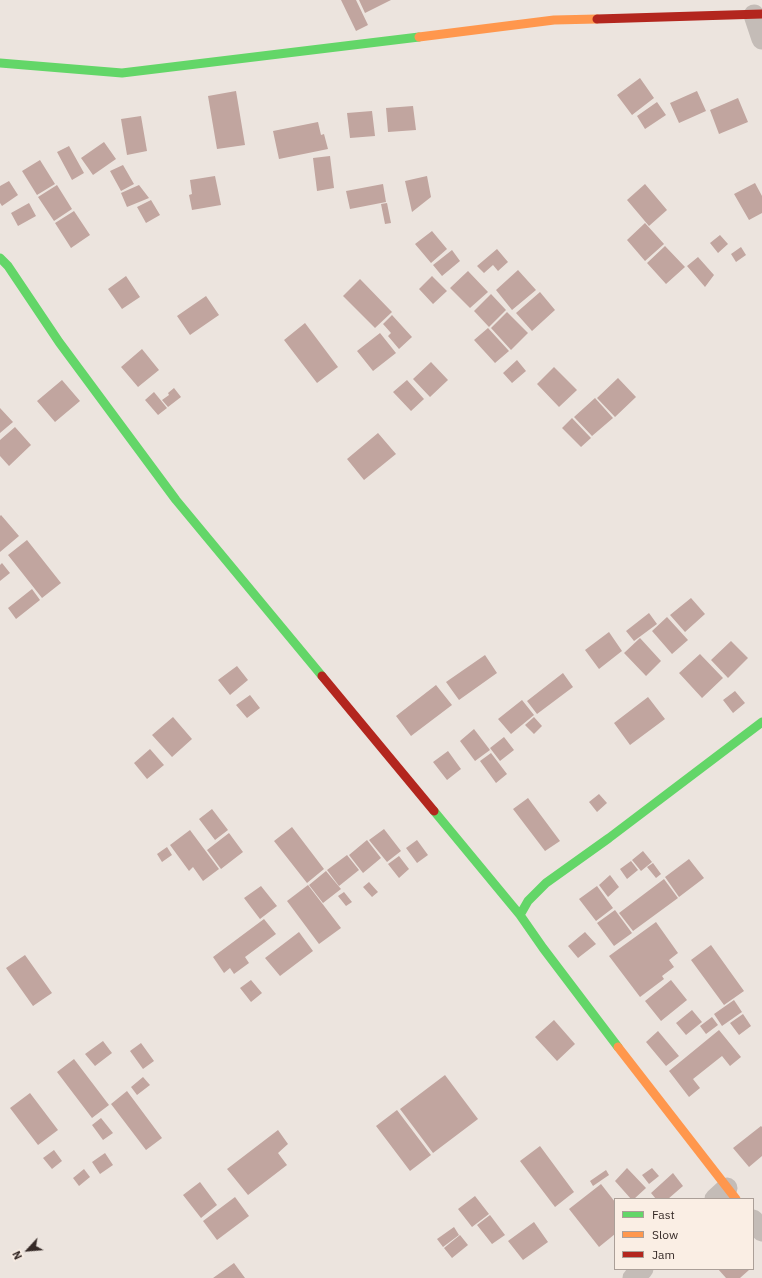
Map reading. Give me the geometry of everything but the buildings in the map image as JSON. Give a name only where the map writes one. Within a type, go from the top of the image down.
[{"type":"street","points":[[0,63],[122,73],[554,20],[758,14],[762,39]]},
{"type":"street","points":[[0,258],[8,266],[59,342],[176,500],[520,915],[543,948],[659,1101],[726,1195]]},
{"type":"street","points":[[520,915],[528,901],[546,883],[609,838],[762,722]]},
{"type":"street","points":[[754,1221],[762,1232]]},
{"type":"street","points":[[633,1278],[642,1270]]},
{"type":"traffic: fast","points":[[0,63],[122,73],[419,37]]},
{"type":"traffic: fast","points":[[0,258],[8,266],[59,342],[176,500],[322,676]]},
{"type":"traffic: fast","points":[[618,1047],[543,948],[520,915],[528,901],[546,883],[609,838],[762,722]]},
{"type":"traffic: fast","points":[[434,811],[520,915]]},
{"type":"traffic: slow","points":[[419,37],[554,20],[597,19]]},
{"type":"traffic: slow","points":[[618,1047],[735,1198]]},
{"type":"traffic: jam","points":[[597,19],[762,14]]},
{"type":"traffic: jam","points":[[322,676],[434,811]]}]
